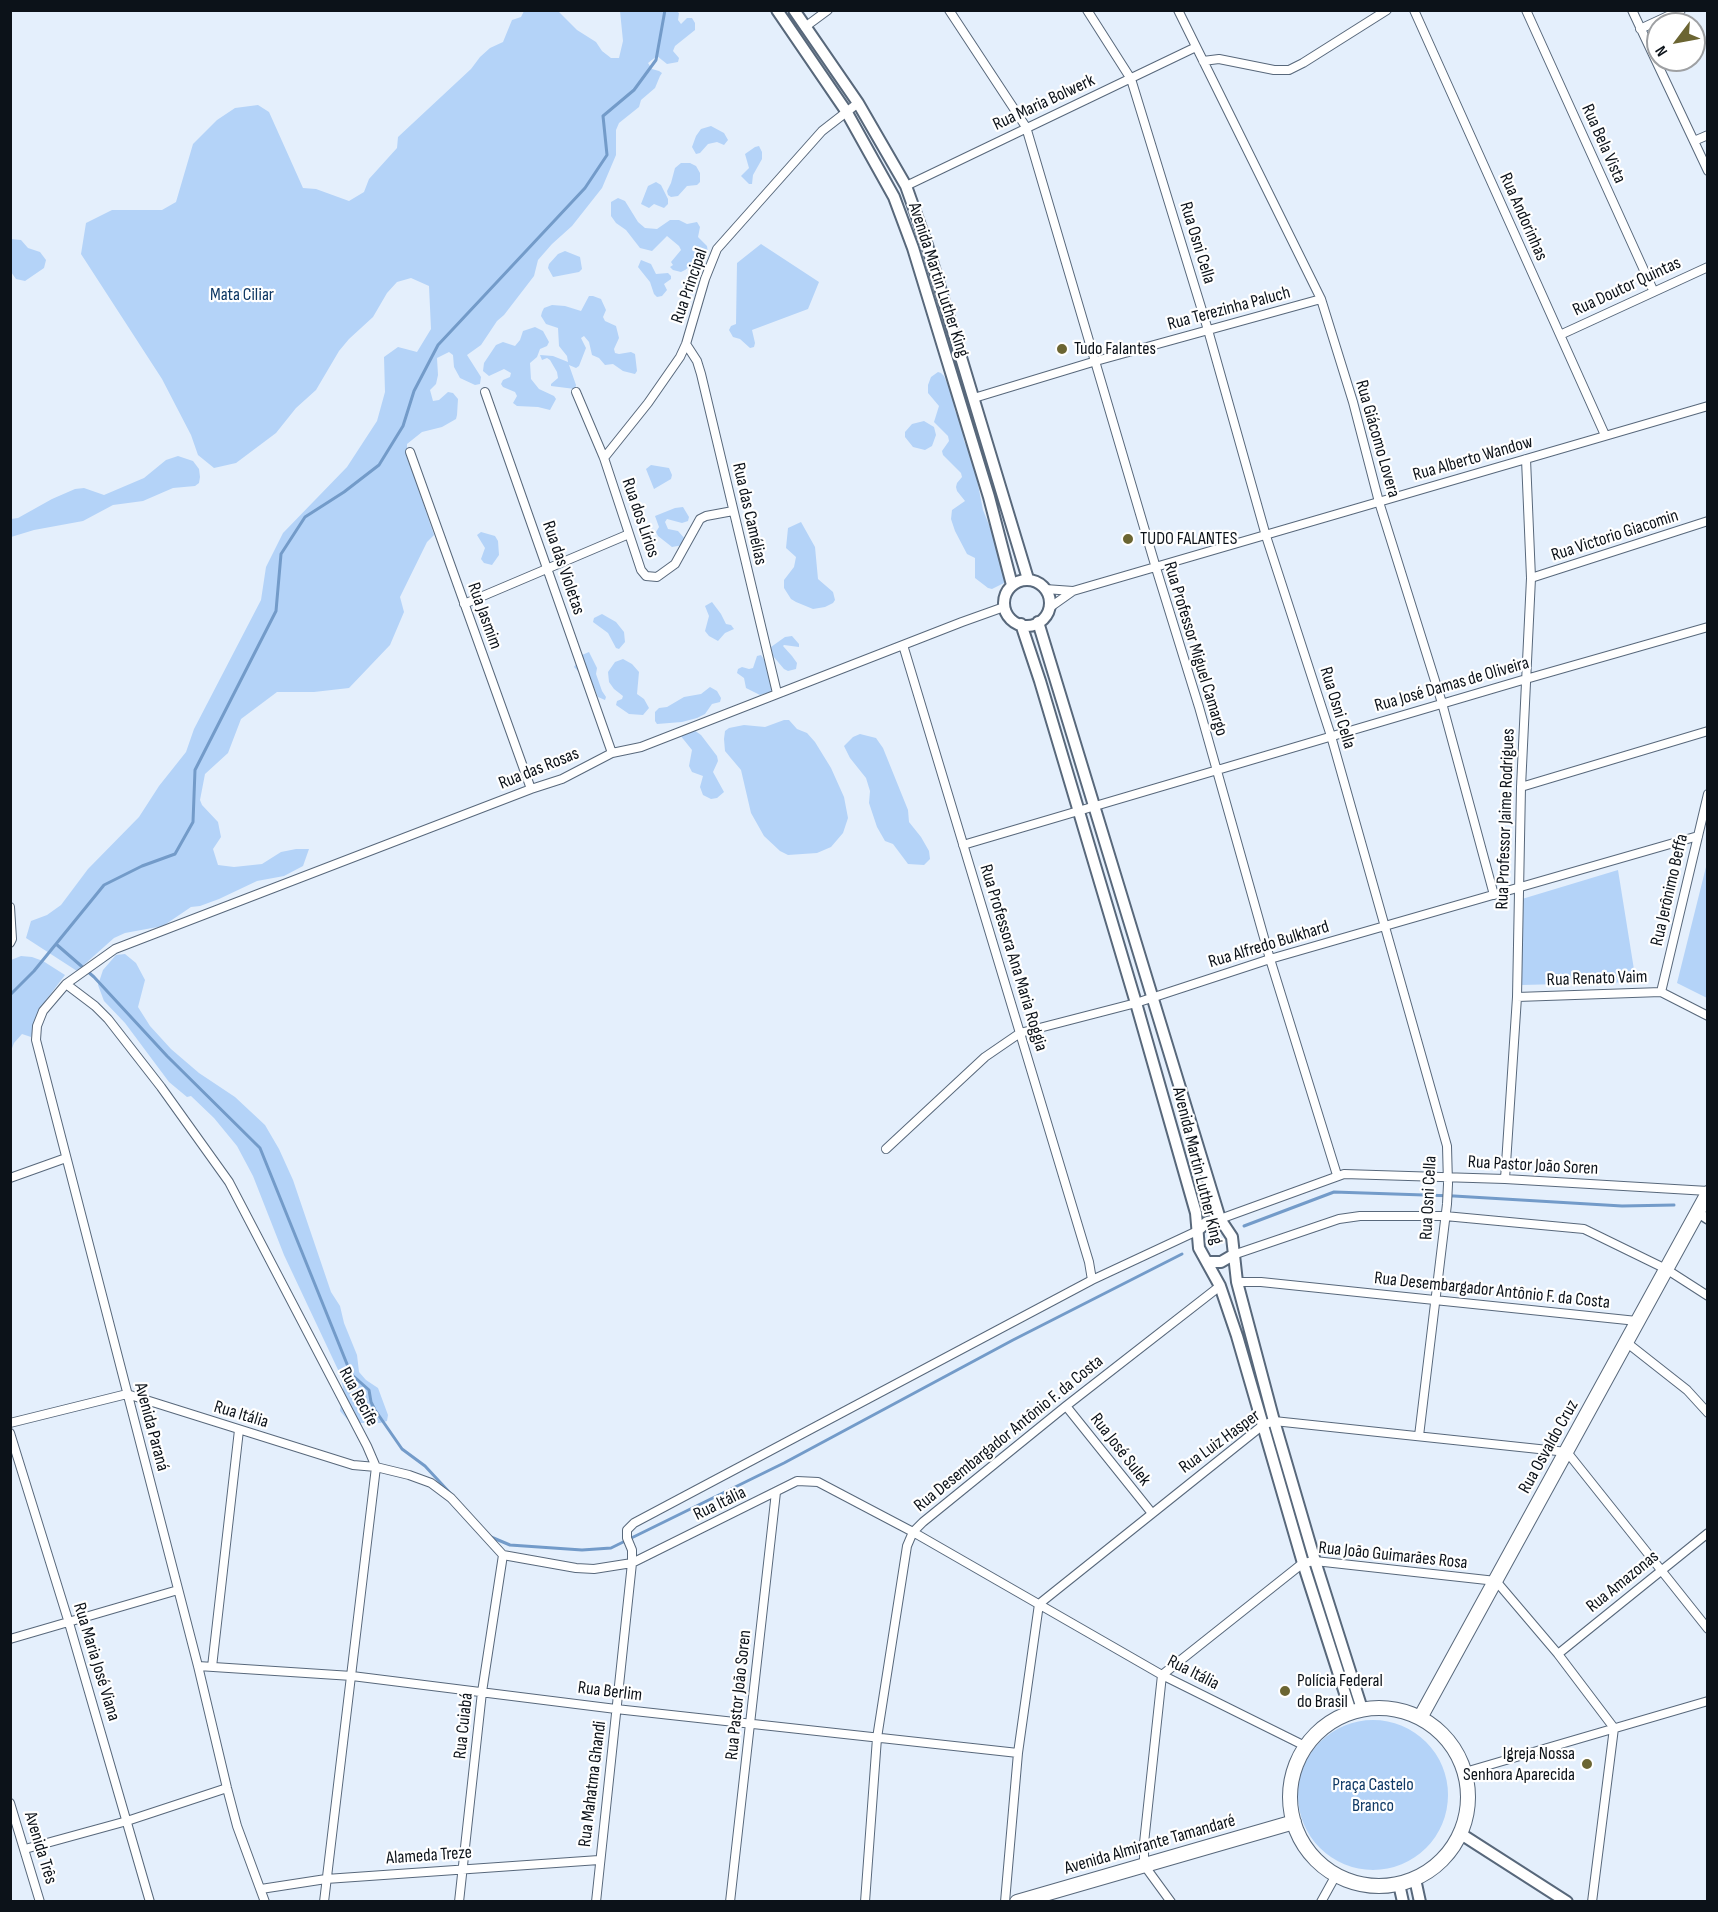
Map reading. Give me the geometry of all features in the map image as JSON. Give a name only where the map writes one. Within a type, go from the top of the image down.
[{"type":"highway","name":"Rua Osvaldo Cruz","points":[[1420,1718],[1666,1269],[1702,1215],[1707,1192]]},
{"type":"highway","points":[[1382,1708],[1402,1711],[1420,1718],[1448,1740],[1465,1772],[1468,1803],[1461,1834],[1434,1868],[1415,1879],[1399,1884],[1377,1886],[1356,1883],[1336,1875],[1317,1861],[1303,1843],[1294,1822],[1290,1796],[1294,1770],[1305,1746],[1333,1720],[1356,1711],[1382,1708]]},
{"type":"highway","name":"Avenida Almirante Tamandaré","points":[[1017,1902],[1294,1822]]},
{"type":"main road","name":"Avenida Martin Luther King","points":[[777,10],[846,111],[894,197],[913,248],[989,497],[1012,585]]},
{"type":"main road","name":"Avenida Martin Luther King","points":[[794,10],[858,103],[906,186],[927,245],[1028,579]]},
{"type":"main road","points":[[913,248],[927,245]]},
{"type":"main road","points":[[1028,579],[1038,582],[1045,589],[1049,598],[1049,608],[1043,619],[1026,626],[1007,615],[1004,607],[1007,591],[1012,585],[1028,579]]},
{"type":"main road","name":"Avenida Martin Luther King","points":[[1038,622],[1220,1219],[1232,1237],[1237,1282],[1356,1711]]},
{"type":"main road","name":"Avenida Martin Luther King","points":[[1020,624],[1040,681],[1170,1120],[1196,1213],[1199,1248],[1220,1286],[1237,1336],[1303,1563],[1356,1711]]},
{"type":"main road","points":[[1170,1120],[1188,1115]]},
{"type":"main road","points":[[1197,1231],[1207,1222],[1220,1219]]},
{"type":"main road","points":[[1208,1262],[1221,1262],[1233,1255]]},
{"type":"main road","points":[[1237,1336],[1250,1331]]},
{"type":"main road","points":[[1461,1834],[1567,1902]]},
{"type":"main road","points":[[1415,1879],[1420,1902]]},
{"type":"main road","points":[[1399,1884],[1403,1902]]},
{"type":"street","points":[[805,27],[828,10]]},
{"type":"street","name":"Rua Professor Miguel Camargo","points":[[949,10],[1026,127],[1198,707],[1270,959],[1337,1174]]},
{"type":"street","name":"Rua Osni Cella","points":[[1087,10],[1131,79],[1208,330],[1266,536],[1331,736],[1447,1146],[1447,1204],[1419,1436]]},
{"type":"street","name":"Rua Giácomo Lovera","points":[[1178,10],[1320,299],[1353,402],[1379,502],[1442,703],[1494,896]]},
{"type":"street","points":[[1203,61],[1219,59],[1274,70],[1290,70],[1387,10]]},
{"type":"street","name":"Rua Andorinhas","points":[[1414,10],[1605,435]]},
{"type":"street","name":"Rua Bela Vista","points":[[1526,10],[1653,290]]},
{"type":"street","points":[[1632,10],[1707,171]]},
{"type":"street","points":[[1640,29],[1681,10]]},
{"type":"street","name":"Rua Maria Bolwerk","points":[[906,186],[1196,47]]},
{"type":"street","name":"Rua Principal","points":[[604,458],[648,403],[680,357],[717,249],[815,138],[858,103]]},
{"type":"street","points":[[1694,141],[1707,135]]},
{"type":"street","name":"Rua Doutor Quintas","points":[[1560,335],[1707,267]]},
{"type":"street","name":"Rua Terezinha Paluch","points":[[974,398],[1096,361],[1320,299]]},
{"type":"street","name":"Rua das Camélias","points":[[686,344],[701,374],[777,693]]},
{"type":"street","name":"Rua das Violetas","points":[[485,392],[612,753]]},
{"type":"street","name":"Rua dos Lírios","points":[[576,392],[604,458],[641,570],[646,576],[657,577],[675,564],[700,519],[733,511]]},
{"type":"street","name":"Rua Alberto Wandow","points":[[1049,608],[1073,591],[1707,406]]},
{"type":"street","name":"Rua Jasmim","points":[[410,452],[531,789]]},
{"type":"street","name":"Rua Professor Jaime Rodrigues","points":[[1505,1179],[1517,997],[1521,787],[1531,578],[1526,459]]},
{"type":"street","name":"Rua Victorio Giacomin","points":[[1531,578],[1707,521]]},
{"type":"street","points":[[464,604],[629,534]]},
{"type":"street","name":"Rua Alberto Wandow","points":[[1045,589],[1073,591]]},
{"type":"street","name":"Rua das Rosas","points":[[85,969],[115,949],[571,775],[612,753],[641,747],[1004,607]]},
{"type":"street","name":"Rua José Damas de Oliveira","points":[[963,845],[1526,678],[1707,627]]},
{"type":"street","name":"Rua Professora Ana Maria Roggia","points":[[903,645],[1089,1262],[1092,1280]]},
{"type":"street","points":[[1521,787],[1707,731]]},
{"type":"street","name":"Rua Jerônimo Beffa","points":[[1661,992],[1707,794]]},
{"type":"street","name":"Rua Alfredo Bulkhard","points":[[886,1149],[985,1057],[1020,1033],[1136,1003],[1270,959],[1385,928],[1698,836]]},
{"type":"street","points":[[10,907],[12,939],[10,943]]},
{"type":"street","name":"Avenida Paraná","points":[[85,969],[66,984],[43,1011],[37,1026],[36,1040],[198,1666],[237,1826],[265,1902]]},
{"type":"street","name":"Rua Recife","points":[[66,984],[108,1019],[168,1096],[230,1182],[362,1435],[376,1467]]},
{"type":"street","name":"Rua Renato Vaim","points":[[1517,997],[1661,992],[1707,1016]]},
{"type":"street","points":[[10,1178],[66,1158]]},
{"type":"street","name":"Rua Pastor João Soren","points":[[1220,1219],[1337,1174],[1448,1180],[1505,1179],[1707,1192]]},
{"type":"street","points":[[1233,1255],[1350,1217],[1445,1216],[1584,1229],[1666,1269],[1707,1296]]},
{"type":"street","points":[[1092,1280],[1197,1231]]},
{"type":"street","name":"Rua Mahatma Ghandi","points":[[596,1902],[632,1563],[632,1550],[627,1538],[627,1530],[634,1523],[1092,1280]]},
{"type":"street","name":"Rua Desembargador Antônio F. da Costa","points":[[1237,1282],[1261,1282],[1637,1321]]},
{"type":"street","name":"Rua Desembargador Antônio F. da Costa","points":[[865,1902],[877,1738],[908,1546],[913,1532],[1066,1406],[1220,1286]]},
{"type":"street","points":[[1626,1342],[1688,1390],[1707,1413]]},
{"type":"street","points":[[10,1423],[127,1394]]},
{"type":"street","name":"Rua Itália","points":[[127,1394],[353,1466],[376,1467],[431,1483],[451,1498],[503,1555],[585,1568],[632,1563],[797,1481],[818,1482],[913,1532],[1162,1675],[1305,1746]]},
{"type":"street","name":"Rua José Sulek","points":[[1066,1406],[1151,1512]]},
{"type":"street","name":"Rua Luiz Hasper","points":[[1039,1604],[1151,1512],[1263,1425],[1274,1421],[1567,1452]]},
{"type":"street","points":[[212,1667],[239,1430]]},
{"type":"street","name":"Rua Maria José Viana","points":[[10,1433],[69,1623],[150,1902]]},
{"type":"street","points":[[1567,1452],[1707,1629]]},
{"type":"street","points":[[324,1902],[376,1467]]},
{"type":"street","name":"Rua Pastor João Soren","points":[[730,1902],[776,1492]]},
{"type":"street","name":"Rua Amazonas","points":[[1558,1654],[1707,1533]]},
{"type":"street","name":"Rua Cuiabá","points":[[459,1902],[482,1692],[503,1555]]},
{"type":"street","name":"Rua João Guimarães Rosa","points":[[1162,1675],[1303,1563],[1314,1561],[1496,1581]]},
{"type":"street","points":[[1496,1581],[1558,1654],[1614,1728],[1592,1902]]},
{"type":"street","points":[[10,1640],[178,1590]]},
{"type":"street","points":[[1005,1902],[1018,1753],[1039,1604]]},
{"type":"street","name":"Rua Berlim","points":[[198,1666],[352,1676],[1018,1753]]},
{"type":"street","points":[[1162,1675],[1144,1843],[1144,1865],[1171,1902]]},
{"type":"street","points":[[1465,1772],[1707,1701]]},
{"type":"street","points":[[25,1850],[127,1821],[227,1788]]},
{"type":"street","name":"Avenida Três","points":[[10,1803],[40,1902]]},
{"type":"street","name":"Alameda Treze","points":[[261,1889],[326,1879],[599,1860]]},
{"type":"street","points":[[1321,1902],[1336,1875]]},
{"type":"green space","name":"Mata Ciliar","points":[[524,11],[558,11],[577,30],[596,42],[611,58],[619,58],[623,41],[620,11],[676,11],[679,13],[678,20],[681,24],[687,18],[692,18],[695,30],[675,46],[673,51],[679,58],[678,62],[667,64],[657,56],[648,63],[652,69],[662,73],[655,88],[641,100],[639,107],[619,123],[616,130],[616,155],[602,188],[572,226],[538,260],[534,276],[497,321],[481,345],[467,355],[481,377],[480,384],[475,385],[460,378],[454,367],[453,355],[449,352],[437,358],[438,375],[436,384],[430,390],[433,401],[439,400],[448,392],[453,393],[458,399],[457,415],[456,419],[442,427],[422,432],[407,444],[407,455],[434,535],[427,542],[400,597],[404,612],[390,645],[349,688],[314,692],[277,692],[241,719],[228,753],[205,774],[200,800],[218,822],[221,837],[213,849],[218,865],[234,867],[262,864],[281,852],[309,849],[303,866],[284,876],[257,881],[219,899],[191,907],[163,926],[125,933],[114,938],[77,971],[26,938],[31,921],[47,915],[61,905],[88,869],[139,817],[159,786],[186,752],[194,729],[261,600],[266,567],[283,533],[347,467],[377,421],[385,392],[384,357],[398,347],[417,352],[431,329],[429,286],[411,278],[397,282],[387,293],[373,317],[339,351],[316,390],[296,408],[276,433],[236,463],[214,468],[198,455],[191,435],[162,379],[81,254],[86,223],[112,210],[162,210],[176,202],[193,144],[217,120],[235,108],[258,105],[269,112],[303,188],[316,189],[349,201],[364,192],[369,179],[397,148],[398,137],[471,69],[480,57],[490,48],[503,42],[512,20],[521,17]]},
{"type":"green space","points":[[711,126],[724,133],[728,140],[724,145],[717,142],[708,144],[696,154],[692,147],[696,136],[701,129]]},
{"type":"green space","points":[[759,146],[762,159],[753,175],[752,184],[749,184],[741,176],[749,168],[745,154]]},
{"type":"green space","points":[[681,163],[696,166],[700,173],[700,182],[697,185],[687,186],[678,196],[671,197],[667,191],[675,168]]},
{"type":"green space","points":[[656,182],[661,185],[668,199],[668,204],[664,208],[654,204],[649,208],[641,204],[648,186]]},
{"type":"green space","points":[[618,198],[625,201],[638,222],[645,228],[657,229],[670,220],[679,220],[687,224],[697,222],[700,227],[698,237],[707,246],[708,253],[681,272],[673,270],[670,267],[673,265],[671,262],[681,250],[679,246],[667,236],[652,251],[640,248],[611,216],[611,202]]},
{"type":"green space","points":[[11,239],[21,240],[28,248],[40,252],[46,260],[44,268],[25,281],[16,279],[11,272]]},
{"type":"green space","points":[[761,244],[819,282],[808,309],[752,330],[755,343],[754,347],[750,348],[740,339],[733,337],[729,330],[736,324],[737,263]]},
{"type":"green space","points":[[565,251],[580,257],[582,269],[579,272],[553,277],[548,268],[549,264],[558,254]]},
{"type":"green space","points":[[641,260],[651,264],[656,274],[668,273],[671,276],[671,279],[664,284],[667,290],[662,296],[657,297],[654,294],[650,282],[638,267]]},
{"type":"green space","points":[[589,296],[601,299],[606,310],[603,317],[605,321],[616,326],[619,338],[614,349],[615,353],[635,354],[637,371],[635,374],[623,371],[613,364],[605,365],[599,358],[592,355],[589,342],[584,336],[581,338],[586,348],[579,366],[576,368],[569,365],[576,385],[575,389],[551,386],[558,378],[557,372],[550,360],[547,358],[542,360],[540,355],[553,356],[568,362],[567,356],[559,346],[558,328],[546,324],[541,316],[542,312],[544,308],[552,305],[581,311]]},
{"type":"green space","points":[[535,327],[543,331],[549,342],[547,346],[540,349],[537,357],[530,363],[531,379],[539,389],[556,399],[550,410],[517,406],[513,403],[517,396],[515,392],[501,384],[503,380],[510,377],[511,373],[504,369],[489,376],[483,371],[484,363],[496,345],[503,342],[515,346],[523,331]]},
{"type":"green space","points":[[938,372],[944,376],[952,395],[955,411],[962,425],[964,441],[973,459],[983,510],[998,547],[1004,583],[992,589],[975,578],[975,558],[967,554],[951,519],[952,510],[965,501],[956,487],[962,477],[961,473],[943,455],[942,451],[949,441],[948,436],[934,422],[939,406],[928,393],[928,385],[931,377]]},
{"type":"green space","points":[[924,421],[934,427],[936,435],[932,446],[925,450],[913,447],[905,437],[905,432],[912,424]]},
{"type":"green space","points":[[178,456],[193,461],[199,469],[199,483],[195,486],[173,488],[143,501],[113,505],[83,521],[34,530],[11,537],[11,519],[18,518],[52,499],[75,489],[84,488],[104,495],[144,478],[166,460]]},
{"type":"green space","points":[[651,465],[669,468],[671,479],[654,489],[646,469]]},
{"type":"green space","points":[[683,507],[689,517],[688,521],[682,523],[667,519],[665,522],[668,529],[678,531],[685,539],[683,545],[672,547],[658,536],[656,532],[659,527],[655,516]]},
{"type":"green space","points":[[801,522],[815,547],[818,579],[833,592],[835,600],[825,607],[813,609],[796,602],[791,599],[784,588],[784,580],[794,567],[796,557],[786,548],[788,528]]},
{"type":"green space","points":[[481,532],[495,536],[498,541],[499,555],[492,565],[484,563],[481,559],[485,548],[477,535]]},
{"type":"green space","points":[[712,602],[726,624],[731,625],[734,629],[725,633],[718,641],[705,631],[709,616],[705,606]]},
{"type":"green space","points":[[602,614],[616,622],[624,632],[625,642],[619,649],[616,648],[608,633],[593,622],[594,618]]},
{"type":"green space","points":[[792,636],[799,647],[783,646],[797,663],[796,669],[788,671],[773,656],[771,647],[785,637]]},
{"type":"green space","points":[[589,652],[597,668],[596,674],[606,697],[605,700],[598,697],[588,673],[580,673],[574,667],[582,655]]},
{"type":"green space","points":[[761,655],[778,680],[779,686],[774,691],[760,695],[746,688],[744,678],[737,673],[742,667],[753,668],[757,656]]},
{"type":"green space","points":[[623,659],[639,672],[637,694],[644,699],[649,708],[643,715],[629,714],[616,705],[623,696],[609,682],[608,672],[615,662]]},
{"type":"green space","points":[[710,687],[717,691],[721,698],[720,702],[712,704],[705,714],[682,722],[657,724],[655,721],[655,712],[659,708],[667,707],[684,697],[701,694]]},
{"type":"green space","points":[[789,720],[815,742],[831,768],[844,797],[848,818],[843,833],[831,847],[817,853],[788,855],[780,851],[764,836],[751,813],[741,770],[725,751],[725,731],[729,728],[744,725],[765,727]]},
{"type":"green space","points":[[694,730],[701,735],[717,756],[718,761],[713,772],[724,792],[717,798],[711,799],[703,795],[700,787],[703,776],[692,772],[689,766],[692,750],[680,735]]},
{"type":"green space","points":[[860,734],[876,738],[883,748],[908,810],[909,822],[929,851],[930,859],[924,865],[908,864],[893,844],[885,841],[877,827],[869,803],[870,791],[866,778],[850,758],[844,746]]},
{"type":"green space","points":[[1707,863],[1707,998],[1677,983]]},
{"type":"green space","points":[[1618,870],[1636,982],[1522,985],[1522,899]]},
{"type":"green space","points":[[125,954],[136,963],[145,980],[138,1007],[150,1026],[171,1049],[199,1073],[235,1097],[265,1125],[279,1149],[293,1180],[331,1292],[340,1306],[357,1355],[359,1372],[378,1388],[388,1415],[387,1421],[356,1423],[347,1419],[340,1411],[343,1388],[340,1374],[284,1255],[253,1176],[237,1146],[214,1118],[191,1096],[187,1097],[169,1082],[125,1023],[104,1001],[98,985],[103,970],[116,955]]},
{"type":"green space","points":[[21,956],[43,961],[65,975],[46,1000],[37,1017],[31,1037],[22,1034],[14,1043],[11,1051],[11,960]]},
{"type":"green space","name":"Praça Castelo Branco","points":[[1373,1720],[1402,1726],[1426,1742],[1442,1766],[1448,1795],[1442,1824],[1426,1848],[1402,1864],[1373,1870],[1344,1864],[1320,1848],[1304,1824],[1298,1795],[1304,1766],[1320,1742],[1344,1726]]},
{"type":"waterway","points":[[10,995],[34,971],[104,885],[142,866],[175,854],[193,822],[195,770],[276,611],[281,554],[305,517],[344,492],[379,465],[403,426],[414,391],[438,345],[585,188],[607,155],[603,116],[634,90],[656,60],[665,10]]},
{"type":"waterway","points":[[56,944],[94,977],[167,1056],[260,1148],[351,1374],[369,1390],[375,1410],[402,1449],[425,1466],[450,1493]]},
{"type":"waterway","points":[[1244,1226],[1334,1192],[1454,1196],[1622,1206],[1674,1205]]},
{"type":"waterway","points":[[491,1537],[510,1545],[582,1550],[611,1548],[784,1463],[1013,1340],[1182,1254]]},
{"type":"place","name":"Tudo Falantes","points":[[1062,349]]},
{"type":"place","name":"TUDO FALANTES","points":[[1128,539]]},
{"type":"place","name":"Polícia Federal do Brasil","points":[[1285,1691]]},
{"type":"place","name":"Igreja Nossa Senhora Aparecida","points":[[1587,1764]]}]
